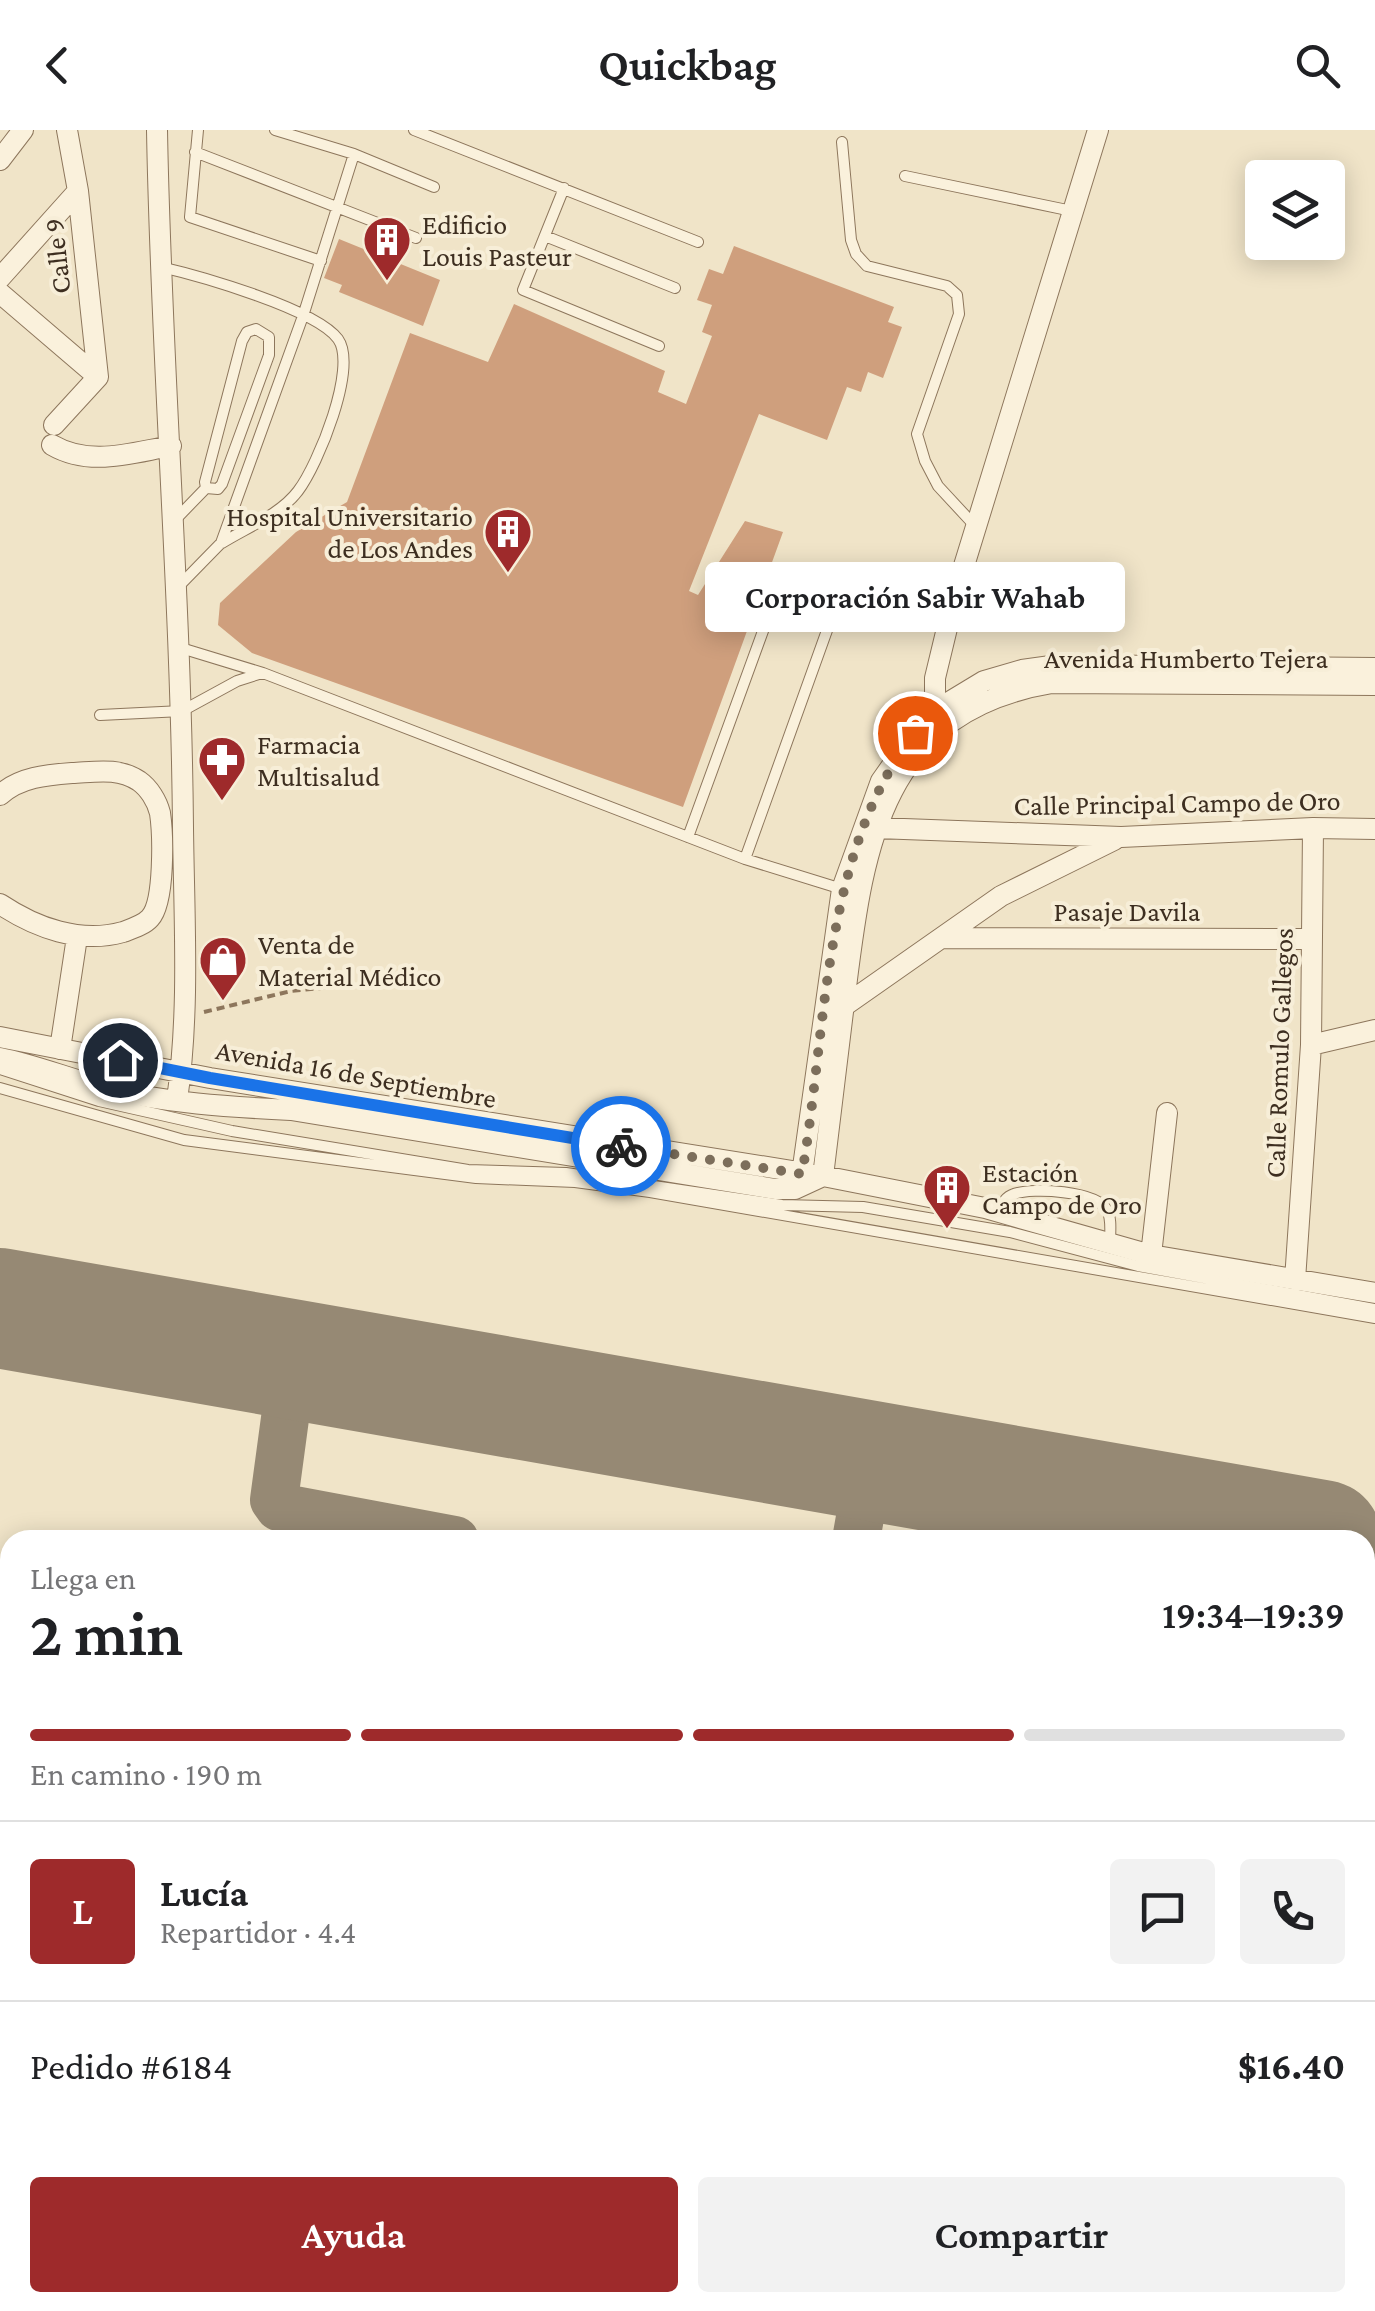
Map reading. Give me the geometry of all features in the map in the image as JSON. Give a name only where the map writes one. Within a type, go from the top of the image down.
[{"type":"street","points":[[1,156],[23,130]]},
{"type":"street","name":"Calle 9","points":[[67,130],[78,191],[98,377]]},
{"type":"street","points":[[157,130],[160,266],[181,648],[185,1017],[176,1100]]},
{"type":"street","points":[[941,708],[934,696],[934,678],[955,594],[1098,130]]},
{"type":"street","points":[[0,278],[78,191]]},
{"type":"street","points":[[0,293],[98,377],[53,435],[67,454],[92,460],[171,446]]},
{"type":"street","name":"Avenida Humberto Tejera","points":[[812,1175],[850,891],[881,781],[896,756],[941,708],[984,681],[1022,670],[1058,666],[1375,668]]},
{"type":"street","name":"Avenida Humberto Tejera","points":[[869,831],[897,780],[936,732],[972,707],[1013,690],[1052,683],[1375,684]]},
{"type":"street","points":[[0,795],[11,785],[44,776],[114,770],[139,781],[153,795],[160,811],[160,898],[150,918],[130,930],[101,938],[77,936],[23,920],[0,904]]},
{"type":"street","name":"Calle Romulo Gallegos","points":[[1295,1280],[1311,1045],[1313,828]]},
{"type":"street","name":"Calle Principal Campo de Oro","points":[[869,831],[1120,837],[1375,829]]},
{"type":"street","points":[[844,1006],[1001,896],[1120,837]]},
{"type":"street","name":"Avenida Humberto Tejera","points":[[812,1175],[844,1006],[850,891]]},
{"type":"street","points":[[60,1049],[77,936]]},
{"type":"street","name":"Pasaje Davila","points":[[942,938],[1312,939]]},
{"type":"street","points":[[1311,1045],[1375,1030]]},
{"type":"street","name":"Avenida 16 de Septiembre","points":[[0,1036],[181,1072],[812,1175],[998,1212],[1151,1255],[1375,1293]]},
{"type":"street","name":"Avenida 16 de Septiembre","points":[[0,1058],[32,1064],[105,1088],[176,1100],[291,1110],[776,1188],[795,1188],[812,1175]]},
{"type":"street","points":[[1151,1255],[1167,1113]]},
{"type":"lane","points":[[198,130],[190,217],[320,262]]},
{"type":"lane","points":[[275,130],[354,154],[434,188]]},
{"type":"lane","points":[[414,130],[698,242]]},
{"type":"lane","points":[[842,142],[851,240],[856,254],[867,266],[947,286],[957,295],[959,314],[918,434],[924,461],[938,486],[976,528]]},
{"type":"lane","points":[[195,152],[416,238]]},
{"type":"lane","points":[[221,544],[303,316],[354,154]]},
{"type":"lane","points":[[905,176],[1073,211]]},
{"type":"lane","points":[[564,188],[523,290],[659,346]]},
{"type":"lane","points":[[545,236],[674,288]]},
{"type":"lane","points":[[160,266],[212,280],[303,316],[330,331],[340,342],[345,357],[330,423],[298,492],[221,544],[178,588]]},
{"type":"lane","points":[[174,520],[206,488],[218,489],[222,484],[268,355],[271,344],[265,332],[250,330],[242,341],[204,482],[206,488]]},
{"type":"lane","points":[[688,837],[766,620],[781,595],[796,586],[816,593],[828,606],[830,622],[745,858]]},
{"type":"lane","points":[[181,648],[263,673],[745,858],[850,891]]},
{"type":"lane","points":[[100,715],[182,711],[237,681],[263,673]]},
{"type":"lane","points":[[0,1069],[99,1101],[232,1131],[468,1170],[566,1173],[782,1204],[863,1207],[1010,1232],[1138,1266],[1375,1309]]},
{"type":"lane","points":[[0,1088],[184,1140],[476,1178],[575,1182],[650,1192],[1375,1318]]},
{"type":"lane","points":[[998,1212],[1008,1197],[1034,1190],[1084,1196],[1104,1206],[1110,1216],[1110,1243]]},
{"type":"path","points":[[185,1017],[291,990],[361,984]]},
{"type":"building","name":"Edificio Louis Pasteur","points":[[339,239],[440,280],[423,326],[339,292],[342,285],[324,278]]},
{"type":"building","name":"Hospital Universitario de Los Andes","points":[[734,246],[894,307],[888,322],[902,327],[883,378],[868,372],[861,392],[847,387],[827,440],[759,414],[689,591],[698,595],[745,521],[783,532],[683,807],[252,653],[218,625],[220,603],[296,532],[347,502],[410,333],[488,362],[514,304],[665,371],[658,392],[686,404],[712,336],[702,332],[712,305],[697,300],[709,269],[723,274]]},
{"type":"taxiway","points":[[293,1359],[274,1500],[279,1507],[402,1530]]},
{"type":"taxiway","points":[[858,1530],[870,1461]]},
{"type":"taxiway","points":[[1190,1530],[1192,1517]]},
{"type":"runway","points":[[0,1308],[1265,1530]]},
{"type":"way so far","points":[[621,1146],[802,1174],[842,889],[881,781],[915,733]]},
{"type":"place","name":"Edificio Louis Pasteur","points":[[387,282]]},
{"type":"place","name":"Hospital Universitario de Los Andes","points":[[508,574]]},
{"type":"place","name":"Corporación Sabir Wahab","points":[[915,733]]},
{"type":"place","name":"Farmacia Multisalud","points":[[222,802]]},
{"type":"place","name":"Venta de Material Médico","points":[[223,1002]]},
{"type":"place","name":"Estación Campo de Oro","points":[[947,1230]]},
{"type":"route","points":[[120,1060],[621,1146]]}]
